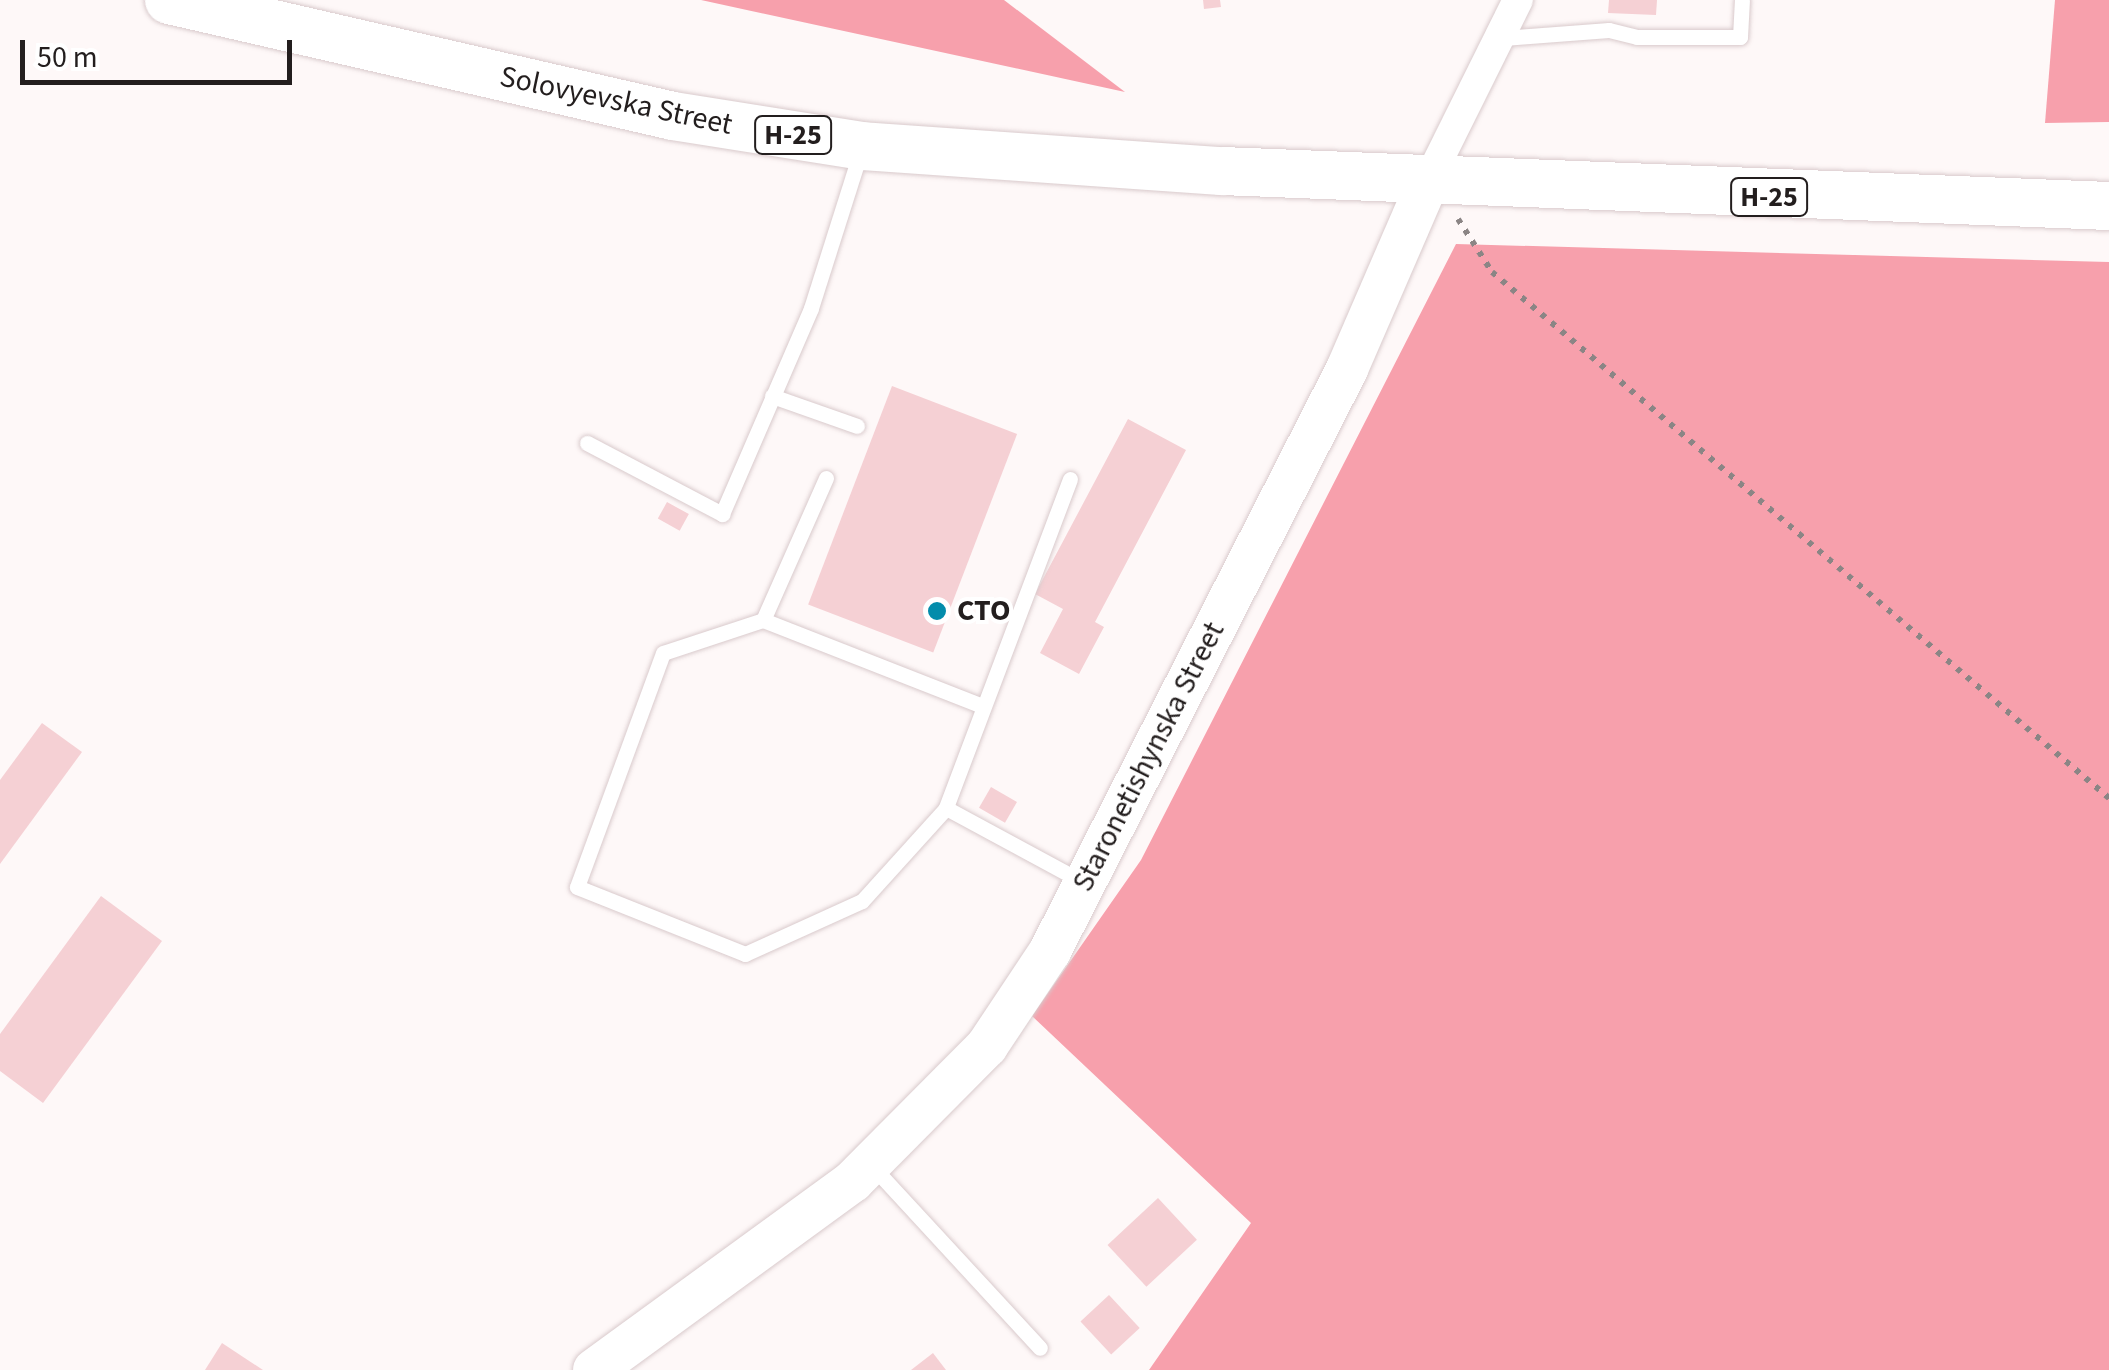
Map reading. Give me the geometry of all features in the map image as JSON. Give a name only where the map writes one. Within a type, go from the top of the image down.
[{"type":"main road","name":"Solovyevska Street","points":[[169,0],[673,116],[862,146],[1012,160],[1430,177]]},
{"type":"main road","name":"Н-25","points":[[1430,177],[1760,196],[2109,206]]},
{"type":"main road","name":"Staronetishynska Street","points":[[594,1370],[870,1164],[987,1046],[1084,883],[1348,370],[1430,177]]},
{"type":"street","name":"Staronetishynska Street","points":[[1430,177],[1503,38],[1518,0]]},
{"type":"lane","points":[[1503,38],[1609,30],[1637,37],[1740,37],[1742,0]]},
{"type":"lane","points":[[587,443],[722,514],[811,308],[862,146]]},
{"type":"lane","points":[[772,396],[857,426]]},
{"type":"lane","points":[[763,620],[826,478]]},
{"type":"lane","points":[[982,706],[763,620],[663,653],[577,886],[746,954],[862,901],[946,808],[1070,479]]},
{"type":"lane","points":[[946,808],[1084,883]]},
{"type":"lane","points":[[870,1164],[1040,1348]]},
{"type":"path","points":[[1430,177],[1492,272],[2109,798]]},
{"type":"shaded area","points":[[701,0],[1004,0],[1125,92]]},
{"type":"shaded area","points":[[2055,0],[2109,0],[2109,122],[2045,123]]},
{"type":"shaded area","points":[[1456,244],[2109,262],[2109,1370],[1149,1370],[1251,1223],[1032,1016],[1141,860]]},
{"type":"building","points":[[1203,0],[1220,0],[1221,7],[1204,9]]},
{"type":"building","points":[[1609,0],[1657,0],[1656,15],[1608,13]]},
{"type":"building","points":[[892,386],[1017,434],[933,652],[808,604]]},
{"type":"building","points":[[1128,419],[1186,450],[1095,622],[1104,627],[1079,674],[1040,653],[1063,609],[1035,594]]},
{"type":"building","points":[[667,502],[689,514],[680,531],[658,519]]},
{"type":"building","points":[[42,723],[82,752],[0,864],[0,780]]},
{"type":"building","points":[[991,787],[1017,802],[1005,823],[979,808]]},
{"type":"building","points":[[101,896],[162,941],[43,1103],[0,1071],[0,1034]]},
{"type":"building","points":[[1158,1198],[1197,1240],[1146,1287],[1108,1245]]},
{"type":"building","points":[[1109,1295],[1140,1328],[1111,1355],[1080,1322]]},
{"type":"building","points":[[222,1343],[263,1370],[205,1370]]},
{"type":"building","points":[[933,1353],[946,1370],[911,1370]]},
{"type":"place","name":"СТО","points":[[937,611]]}]
